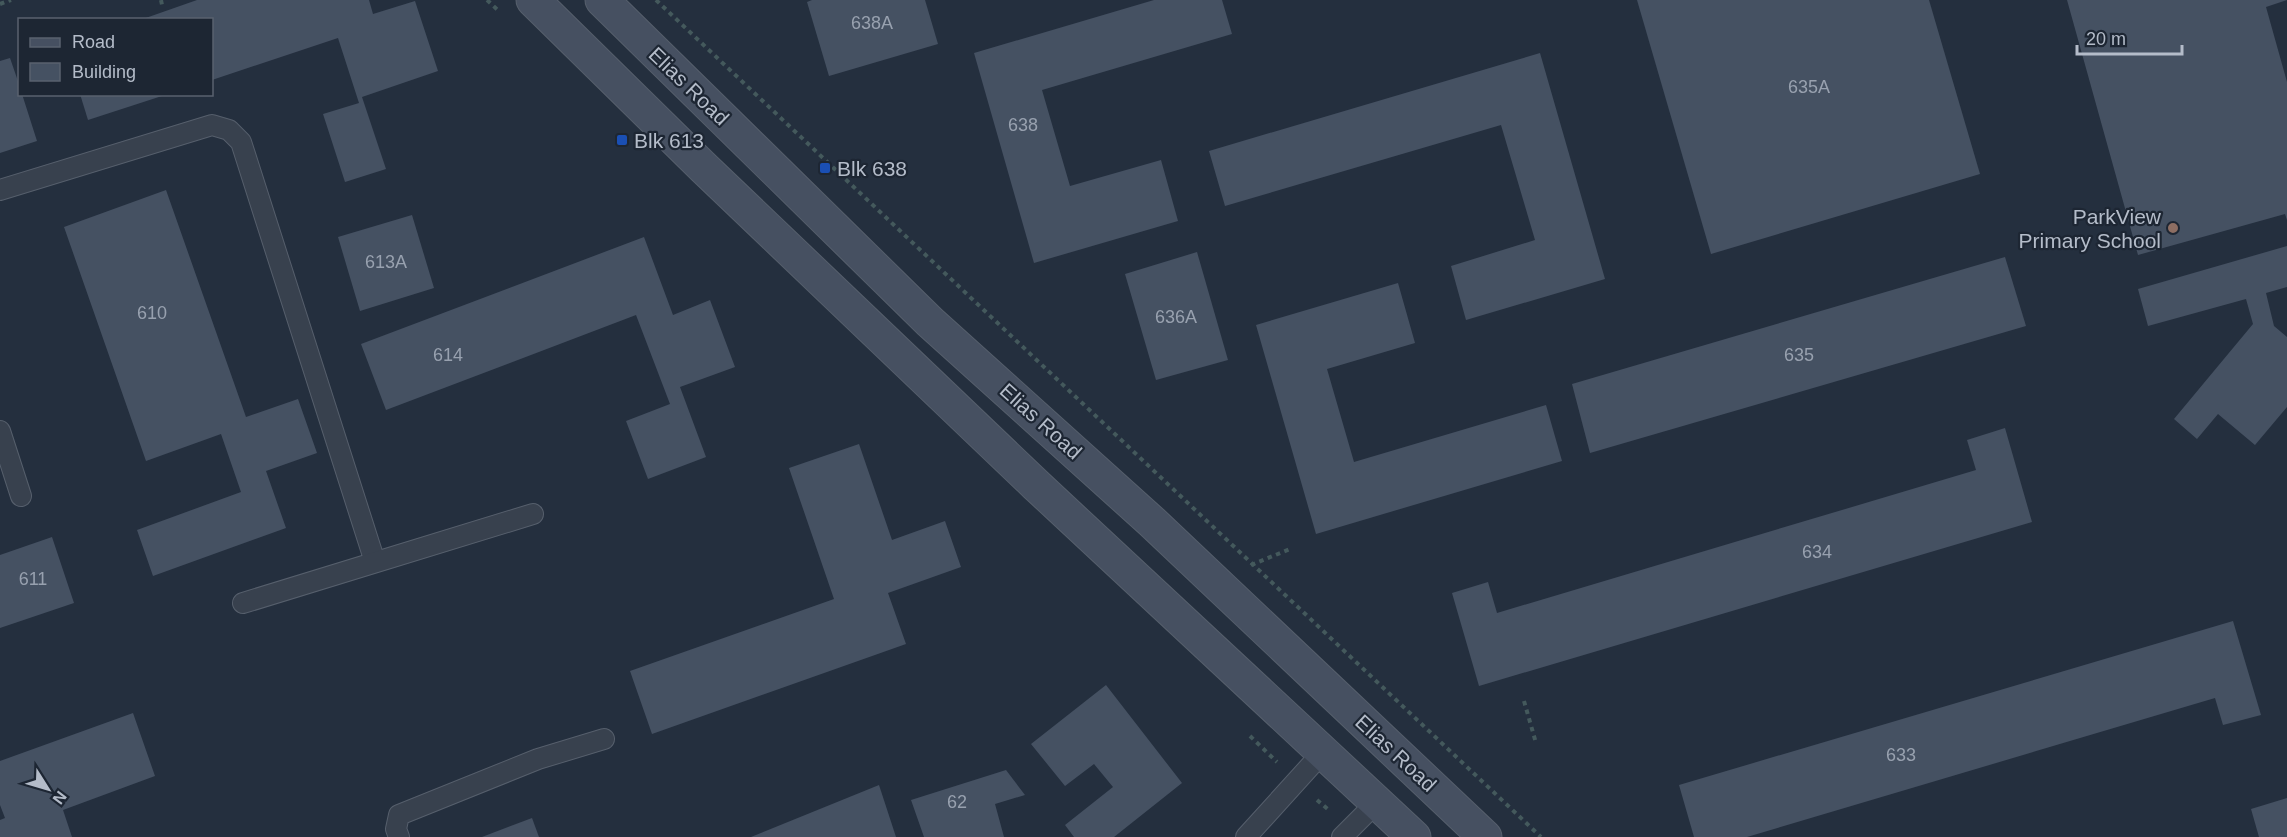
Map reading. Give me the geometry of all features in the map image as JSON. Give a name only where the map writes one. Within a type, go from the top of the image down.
[{"type":"main road","points":[[533,0],[704,168],[1018,469],[1414,837]]},
{"type":"main road","name":"Elias Road","points":[[602,0],[930,322],[1144,514],[1485,837]]},
{"type":"lane","points":[[0,190],[212,124],[229,130],[241,142],[375,562]]},
{"type":"lane","points":[[0,431],[21,496]]},
{"type":"lane","points":[[243,603],[532,514]]},
{"type":"lane","points":[[399,837],[396,829],[399,815],[538,759],[604,739]]},
{"type":"lane","points":[[1246,837],[1323,752]]},
{"type":"lane","points":[[1342,837],[1377,802]]},
{"type":"path","points":[[0,4],[11,0]]},
{"type":"path","points":[[656,0],[1541,837]]},
{"type":"path","points":[[1223,589],[1253,564],[1290,549]]},
{"type":"path","points":[[1524,701],[1536,743]]},
{"type":"building","points":[[197,0],[369,0],[373,14],[415,1],[438,71],[362,97],[386,169],[345,182],[323,114],[359,103],[338,38],[213,80],[213,18],[146,18]]},
{"type":"building","points":[[812,0],[925,0],[938,44],[829,76],[807,2]]},
{"type":"building","points":[[1154,0],[1222,0],[1232,34],[1042,90],[1070,186],[1161,160],[1178,221],[1034,263],[974,53]]},
{"type":"building","points":[[1637,0],[1929,0],[1980,174],[1711,254]]},
{"type":"building","points":[[2067,0],[2287,0],[2266,7],[2287,82],[2287,220],[2285,214],[2138,255]]},
{"type":"building","points":[[1540,53],[1605,279],[1466,320],[1451,266],[1535,240],[1501,125],[1225,206],[1209,151]]},
{"type":"building","points":[[10,58],[18,81],[18,96],[23,96],[37,141],[0,153],[0,61]]},
{"type":"building","points":[[81,96],[162,96],[88,120]]},
{"type":"building","points":[[166,190],[246,417],[298,399],[317,453],[266,471],[286,528],[153,576],[137,530],[241,492],[221,434],[146,461],[64,227]]},
{"type":"building","points":[[412,215],[434,288],[360,311],[338,237]]},
{"type":"building","points":[[644,237],[673,315],[710,300],[735,367],[680,387],[706,457],[648,479],[626,421],[670,404],[636,315],[386,410],[361,344]]},
{"type":"building","points":[[2287,246],[2287,287],[2266,293],[2274,326],[2287,337],[2287,407],[2255,445],[2218,414],[2197,439],[2174,419],[2253,324],[2246,299],[2148,326],[2138,289]]},
{"type":"building","points":[[1197,252],[1228,360],[1156,380],[1125,274]]},
{"type":"building","points":[[2005,257],[2026,326],[1590,453],[1572,384]]},
{"type":"building","points":[[1398,283],[1415,343],[1327,369],[1354,462],[1546,405],[1562,461],[1316,534],[1256,325]]},
{"type":"building","points":[[2005,428],[2032,522],[1479,686],[1452,593],[1488,582],[1497,613],[1976,470],[1967,440]]},
{"type":"building","points":[[859,444],[892,540],[945,521],[961,567],[888,593],[906,644],[652,734],[630,671],[834,599],[789,468]]},
{"type":"building","points":[[52,537],[74,603],[0,628],[0,555]]},
{"type":"building","points":[[2233,621],[2261,715],[2223,725],[2215,698],[1747,837],[1694,837],[1679,785]]},
{"type":"building","points":[[1106,685],[1182,783],[1114,837],[1074,837],[1065,825],[1113,787],[1094,764],[1065,786],[1031,744]]},
{"type":"building","points":[[133,713],[155,776],[63,810],[72,837],[0,837],[0,820],[5,818],[0,805],[0,761]]},
{"type":"building","points":[[1006,770],[1025,795],[995,804],[1004,837],[924,837],[911,800]]},
{"type":"building","points":[[879,785],[896,837],[751,837]]},
{"type":"building","points":[[2287,798],[2287,837],[2259,837],[2251,809]]},
{"type":"building","points":[[532,818],[539,837],[482,837]]},
{"type":"place","name":"Blk 613","points":[[622,140]]},
{"type":"place","name":"Blk 638","points":[[825,168]]},
{"type":"place","name":"ParkView Primary School","points":[[2173,228]]}]
